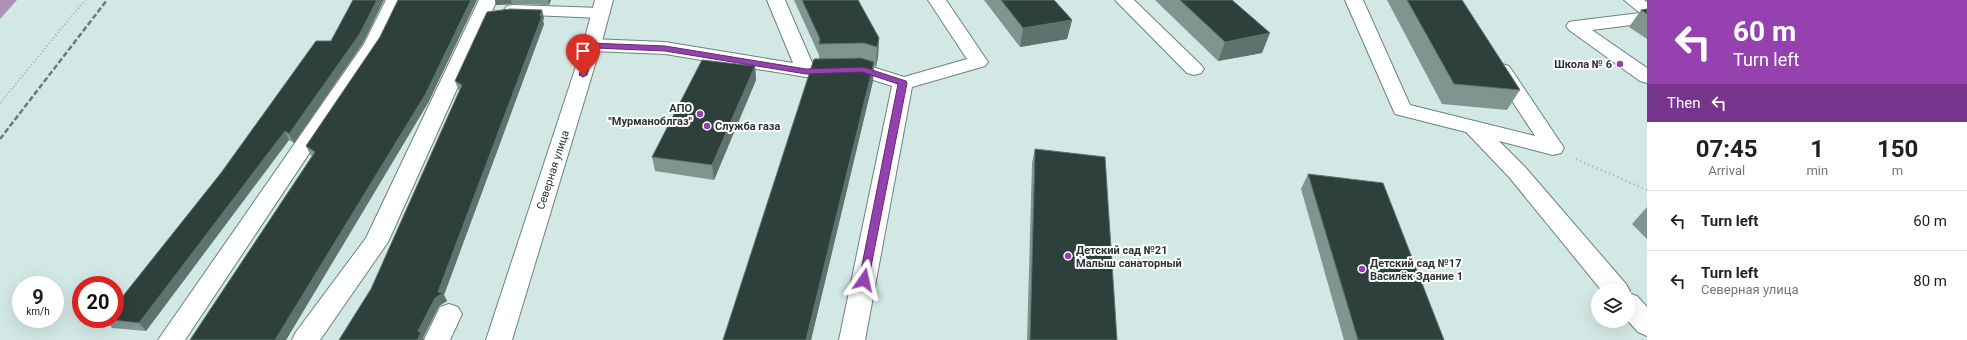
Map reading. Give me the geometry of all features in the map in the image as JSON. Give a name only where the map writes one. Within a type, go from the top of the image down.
[{"type":"main road","points":[[171,340],[373,44],[395,0]]},
{"type":"main road","points":[[776,0],[806,71]]},
{"type":"main road","points":[[592,45],[665,48],[806,71],[863,70],[903,83],[978,62],[937,0]]},
{"type":"main road","points":[[1124,0],[1194,69]]},
{"type":"main road","points":[[1354,0],[1402,109],[1553,148]]},
{"type":"main road","points":[[1633,0],[1647,10]]},
{"type":"main road","points":[[305,340],[376,242],[485,7],[512,10],[603,6]]},
{"type":"main road","name":"Северная улица","points":[[499,340],[603,6]]},
{"type":"main road","points":[[1647,18],[1575,26],[1647,77]]},
{"type":"main road","points":[[1494,58],[1553,148]]},
{"type":"main road","points":[[852,340],[903,83]]},
{"type":"main road","points":[[1474,128],[1517,172],[1611,284]]},
{"type":"main road","points":[[1635,311],[1647,325]]},
{"type":"main road","points":[[437,340],[450,314]]},
{"type":"path","points":[[0,103],[85,0]]},
{"type":"path","points":[[1553,148],[1647,190]]},
{"type":"shaded area","points":[[0,0],[17,0],[0,19]]},
{"type":"building","points":[[353,0],[377,0],[359,35],[289,134],[285,131],[139,323],[124,321],[124,295],[221,173],[316,41],[331,41]]},
{"type":"building","points":[[398,0],[471,0],[425,95],[275,340],[190,340],[315,152],[306,146],[380,37]]},
{"type":"building","points":[[802,0],[858,0],[879,38],[877,47],[864,43],[819,44],[820,39]]},
{"type":"building","points":[[1001,0],[1054,0],[1072,20],[1023,28]]},
{"type":"building","points":[[1180,0],[1232,0],[1270,33],[1225,42]]},
{"type":"building","points":[[1407,0],[1462,0],[1520,90],[1454,84]]},
{"type":"building","points":[[510,9],[542,10],[540,16],[542,16],[438,292],[443,293],[435,298],[418,331],[421,333],[417,340],[339,340],[371,289],[462,85],[455,81],[487,12]]},
{"type":"building","points":[[1647,9],[1647,14],[1641,10]]},
{"type":"building","points":[[861,58],[874,62],[806,340],[723,340],[814,59]]},
{"type":"building","name":"Служба газа","points":[[702,60],[755,66],[712,165],[652,157]]},
{"type":"building","name":"Детский сад №21 Малыш санаторный","points":[[1035,149],[1105,157],[1117,340],[1030,340]]},
{"type":"building","name":"Детский сад №17 Василёк Здание 1","points":[[1308,174],[1383,183],[1444,340],[1358,340]]},
{"type":"railway","points":[[0,139],[107,0]]},
{"type":"place","name":"Школа № 6","points":[[1620,64]]},
{"type":"place","name":"АПО \"Мурманоблгаз\"","points":[[700,114]]},
{"type":"place","name":"Служба газа","points":[[707,126]]},
{"type":"place","name":"Детский сад №21 Малыш санаторный","points":[[1068,256]]},
{"type":"place","name":"Детский сад №17 Василёк Здание 1","points":[[1362,269]]},
{"type":"route","points":[[583,75],[592,45],[665,48],[806,71],[863,70],[903,83],[864,280]]}]
